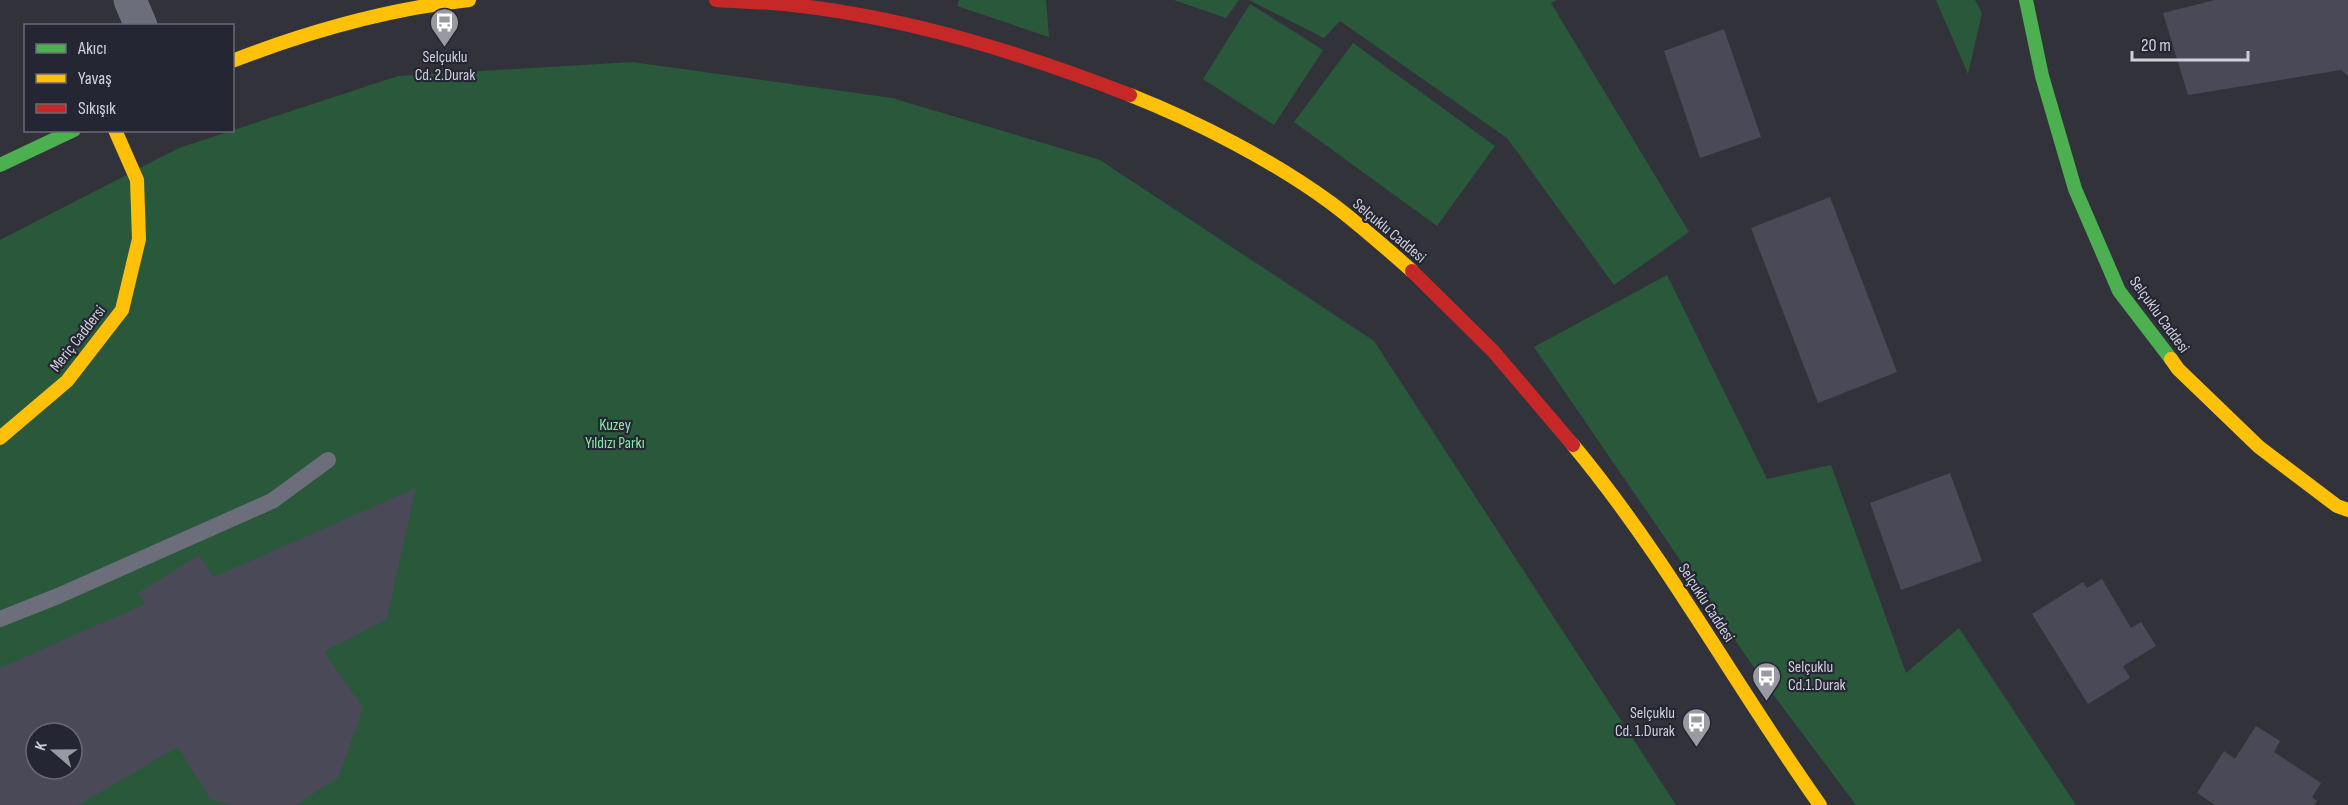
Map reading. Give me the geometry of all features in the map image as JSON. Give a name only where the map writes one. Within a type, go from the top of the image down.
[{"type":"street","points":[[130,0],[140,24]]},
{"type":"street","points":[[234,60],[278,42],[382,15],[469,0]]},
{"type":"street","name":"Selçuklu Caddesi","points":[[716,0],[800,6],[872,18],[974,42],[1029,59],[1136,97],[1258,158],[1322,197],[1405,265],[1459,315],[1523,383],[1610,490],[1820,805]]},
{"type":"street","name":"Selçuklu Caddesi","points":[[2026,0],[2042,76],[2075,189],[2119,291],[2178,369],[2259,447],[2337,506],[2348,510]]},
{"type":"street","points":[[0,165],[70,132]]},
{"type":"street","name":"Meriç Caddersi","points":[[0,438],[67,381],[122,310],[139,238],[137,180],[116,132]]},
{"type":"lane","points":[[0,619],[272,501],[328,460]]},
{"type":"green space","points":[[959,0],[1046,0],[1049,37],[957,6]]},
{"type":"green space","points":[[1174,0],[1239,0],[1226,18]]},
{"type":"green space","points":[[1249,0],[1557,0],[1551,3],[1689,232],[1614,285],[1507,138],[1340,21],[1324,38]]},
{"type":"green space","points":[[1936,0],[1975,0],[1982,13],[1968,74]]},
{"type":"green space","points":[[1250,4],[1323,50],[1274,125],[1203,79]]},
{"type":"green space","points":[[1353,43],[1495,146],[1437,226],[1294,122]]},
{"type":"green space","name":"Kuzey Yıldızı Parkı","points":[[632,62],[892,98],[1100,160],[1374,341],[1676,805],[0,805],[0,240],[179,148],[234,132],[234,130],[398,76]]},
{"type":"green space","points":[[1667,275],[1767,479],[1831,465],[1906,673],[1959,628],[2076,805],[1856,805],[1766,685],[1534,347]]},
{"type":"building","points":[[2215,0],[2348,0],[2348,76],[2341,70],[2188,95],[2163,13]]},
{"type":"building","points":[[1724,29],[1761,137],[1700,158],[1664,51]]},
{"type":"building","points":[[1830,197],[1897,372],[1818,403],[1751,228]]},
{"type":"building","points":[[1950,473],[1982,561],[1901,590],[1870,503]]},
{"type":"building","points":[[416,488],[387,619],[324,652],[363,708],[339,777],[296,805],[231,805],[210,799],[178,747],[78,805],[0,805],[0,668],[145,604],[138,593],[199,555],[214,577]]},
{"type":"building","points":[[2102,579],[2131,628],[2141,622],[2156,646],[2123,666],[2130,678],[2088,704],[2032,614],[2083,582],[2087,588]]},
{"type":"building","points":[[2256,726],[2280,741],[2274,752],[2321,783],[2312,797],[2317,801],[2314,805],[2215,805],[2197,793],[2224,751],[2235,759]]},
{"type":"traffic: fast","points":[[2026,0],[2042,76],[2075,189],[2119,291],[2171,359]]},
{"type":"traffic: fast","points":[[0,165],[70,132]]},
{"type":"traffic: slow","points":[[234,60],[290,40],[378,15],[469,0]]},
{"type":"traffic: slow","points":[[1130,95],[1182,117],[1284,172],[1341,211],[1412,271]]},
{"type":"traffic: slow","points":[[0,438],[67,381],[122,310],[139,239],[137,180],[116,132]]},
{"type":"traffic: slow","points":[[2171,359],[2178,369],[2259,447],[2337,506],[2348,510]]},
{"type":"traffic: slow","points":[[1573,445],[1607,488],[1670,577],[1820,805]]},
{"type":"traffic: jam","points":[[716,0],[784,4],[836,11],[922,28],[1006,51],[1130,95]]},
{"type":"traffic: jam","points":[[1412,271],[1493,351],[1573,445]]},
{"type":"place","name":"Selçuklu Cd. 2.Durak","points":[[445,48]]},
{"type":"place","name":"Selçuklu Cd.1.Durak","points":[[1767,702]]},
{"type":"place","name":"Selçuklu Cd. 1.Durak","points":[[1696,748]]}]
